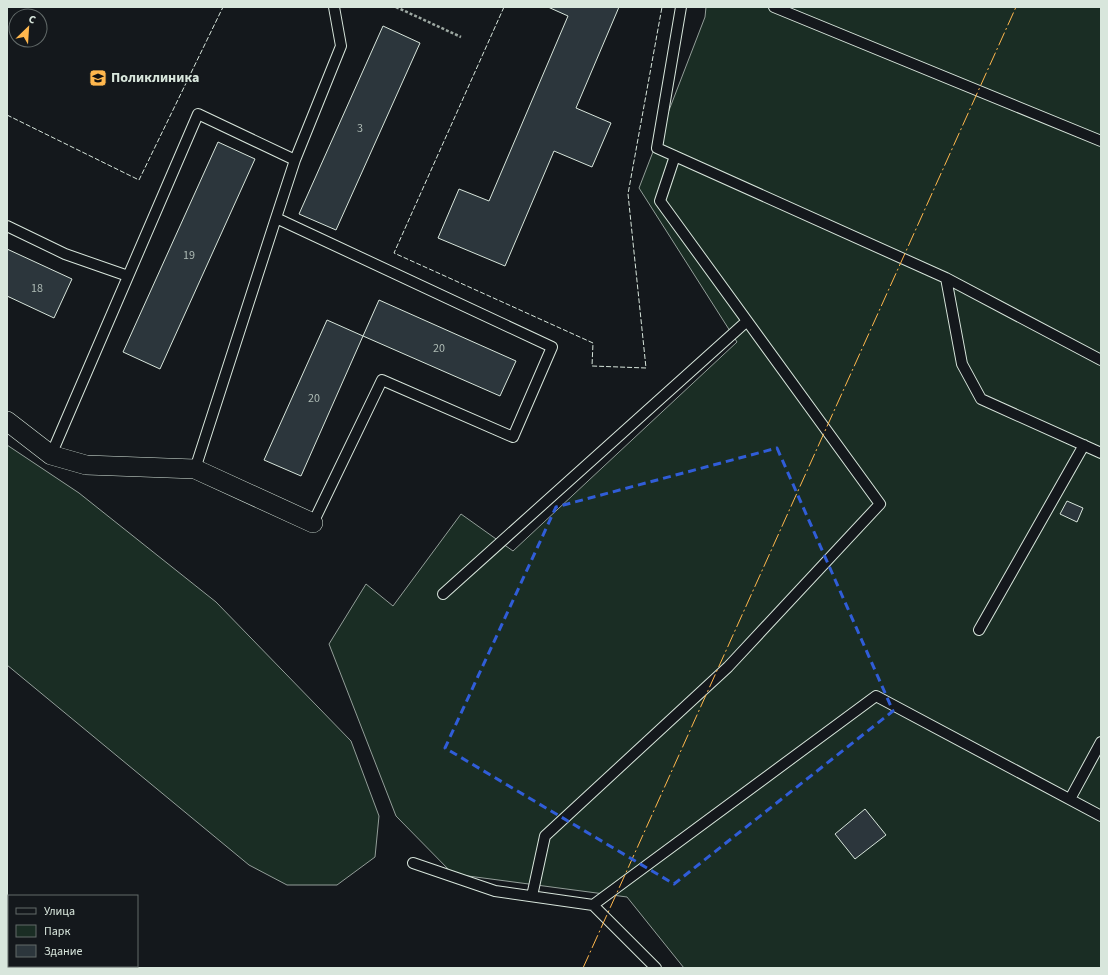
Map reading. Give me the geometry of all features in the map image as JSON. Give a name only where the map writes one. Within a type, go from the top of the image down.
[{"type":"street","points":[[7,421],[51,455],[86,465],[194,469],[313,523]]},
{"type":"lane","points":[[194,469],[295,160],[341,46],[334,7]]},
{"type":"lane","points":[[681,7],[657,148],[946,278],[1101,360]]},
{"type":"lane","points":[[774,7],[1101,141]]},
{"type":"lane","points":[[51,455],[198,114],[295,160]]},
{"type":"lane","points":[[532,896],[545,836],[728,667],[880,504],[660,201],[675,156]]},
{"type":"lane","points":[[276,218],[552,347],[513,437],[382,380],[313,523]]},
{"type":"lane","points":[[7,226],[65,254],[128,276]]},
{"type":"lane","points":[[946,278],[962,364],[981,400],[1101,453]]},
{"type":"lane","points":[[443,594],[747,321]]},
{"type":"lane","points":[[979,630],[1084,445]]},
{"type":"lane","points":[[593,905],[876,696],[1101,816]]},
{"type":"lane","points":[[1070,799],[1101,742]]},
{"type":"lane","points":[[413,863],[495,891],[593,905],[656,968]]},
{"type":"path","points":[[396,7],[461,37]]},
{"type":"highlighted area","points":[[777,448],[893,711],[674,884],[445,748],[556,507]]},
{"type":"green space","points":[[706,7],[1101,7],[1101,968],[684,968],[627,897],[453,874],[396,816],[329,644],[366,584],[393,606],[461,514],[513,551],[737,342],[639,188],[705,17]]},
{"type":"green space","points":[[7,445],[79,493],[216,602],[351,741],[379,816],[375,857],[337,885],[287,885],[249,865],[7,665]]},
{"type":"building","points":[[548,7],[619,7],[576,108],[611,123],[592,167],[554,151],[505,266],[438,238],[459,189],[489,201],[568,16]]},
{"type":"building","points":[[383,26],[420,43],[336,230],[299,214]]},
{"type":"building","points":[[218,142],[255,159],[160,369],[123,352]]},
{"type":"building","points":[[7,249],[72,279],[54,318],[7,296]]},
{"type":"building","points":[[379,300],[516,361],[500,396],[363,336]]},
{"type":"building","points":[[327,320],[363,336],[301,476],[264,460]]},
{"type":"building","points":[[1067,501],[1083,508],[1077,522],[1060,514]]},
{"type":"building","points":[[865,809],[886,835],[855,859],[835,834]]},
{"type":"fence","points":[[7,115],[139,180],[223,7]]},
{"type":"fence","points":[[504,7],[394,253],[593,343],[592,366],[646,368],[628,194],[662,7]]},
{"type":"power","points":[[583,968],[1016,7]]},
{"type":"place","name":"Поликлиника","points":[[98,78]]}]
